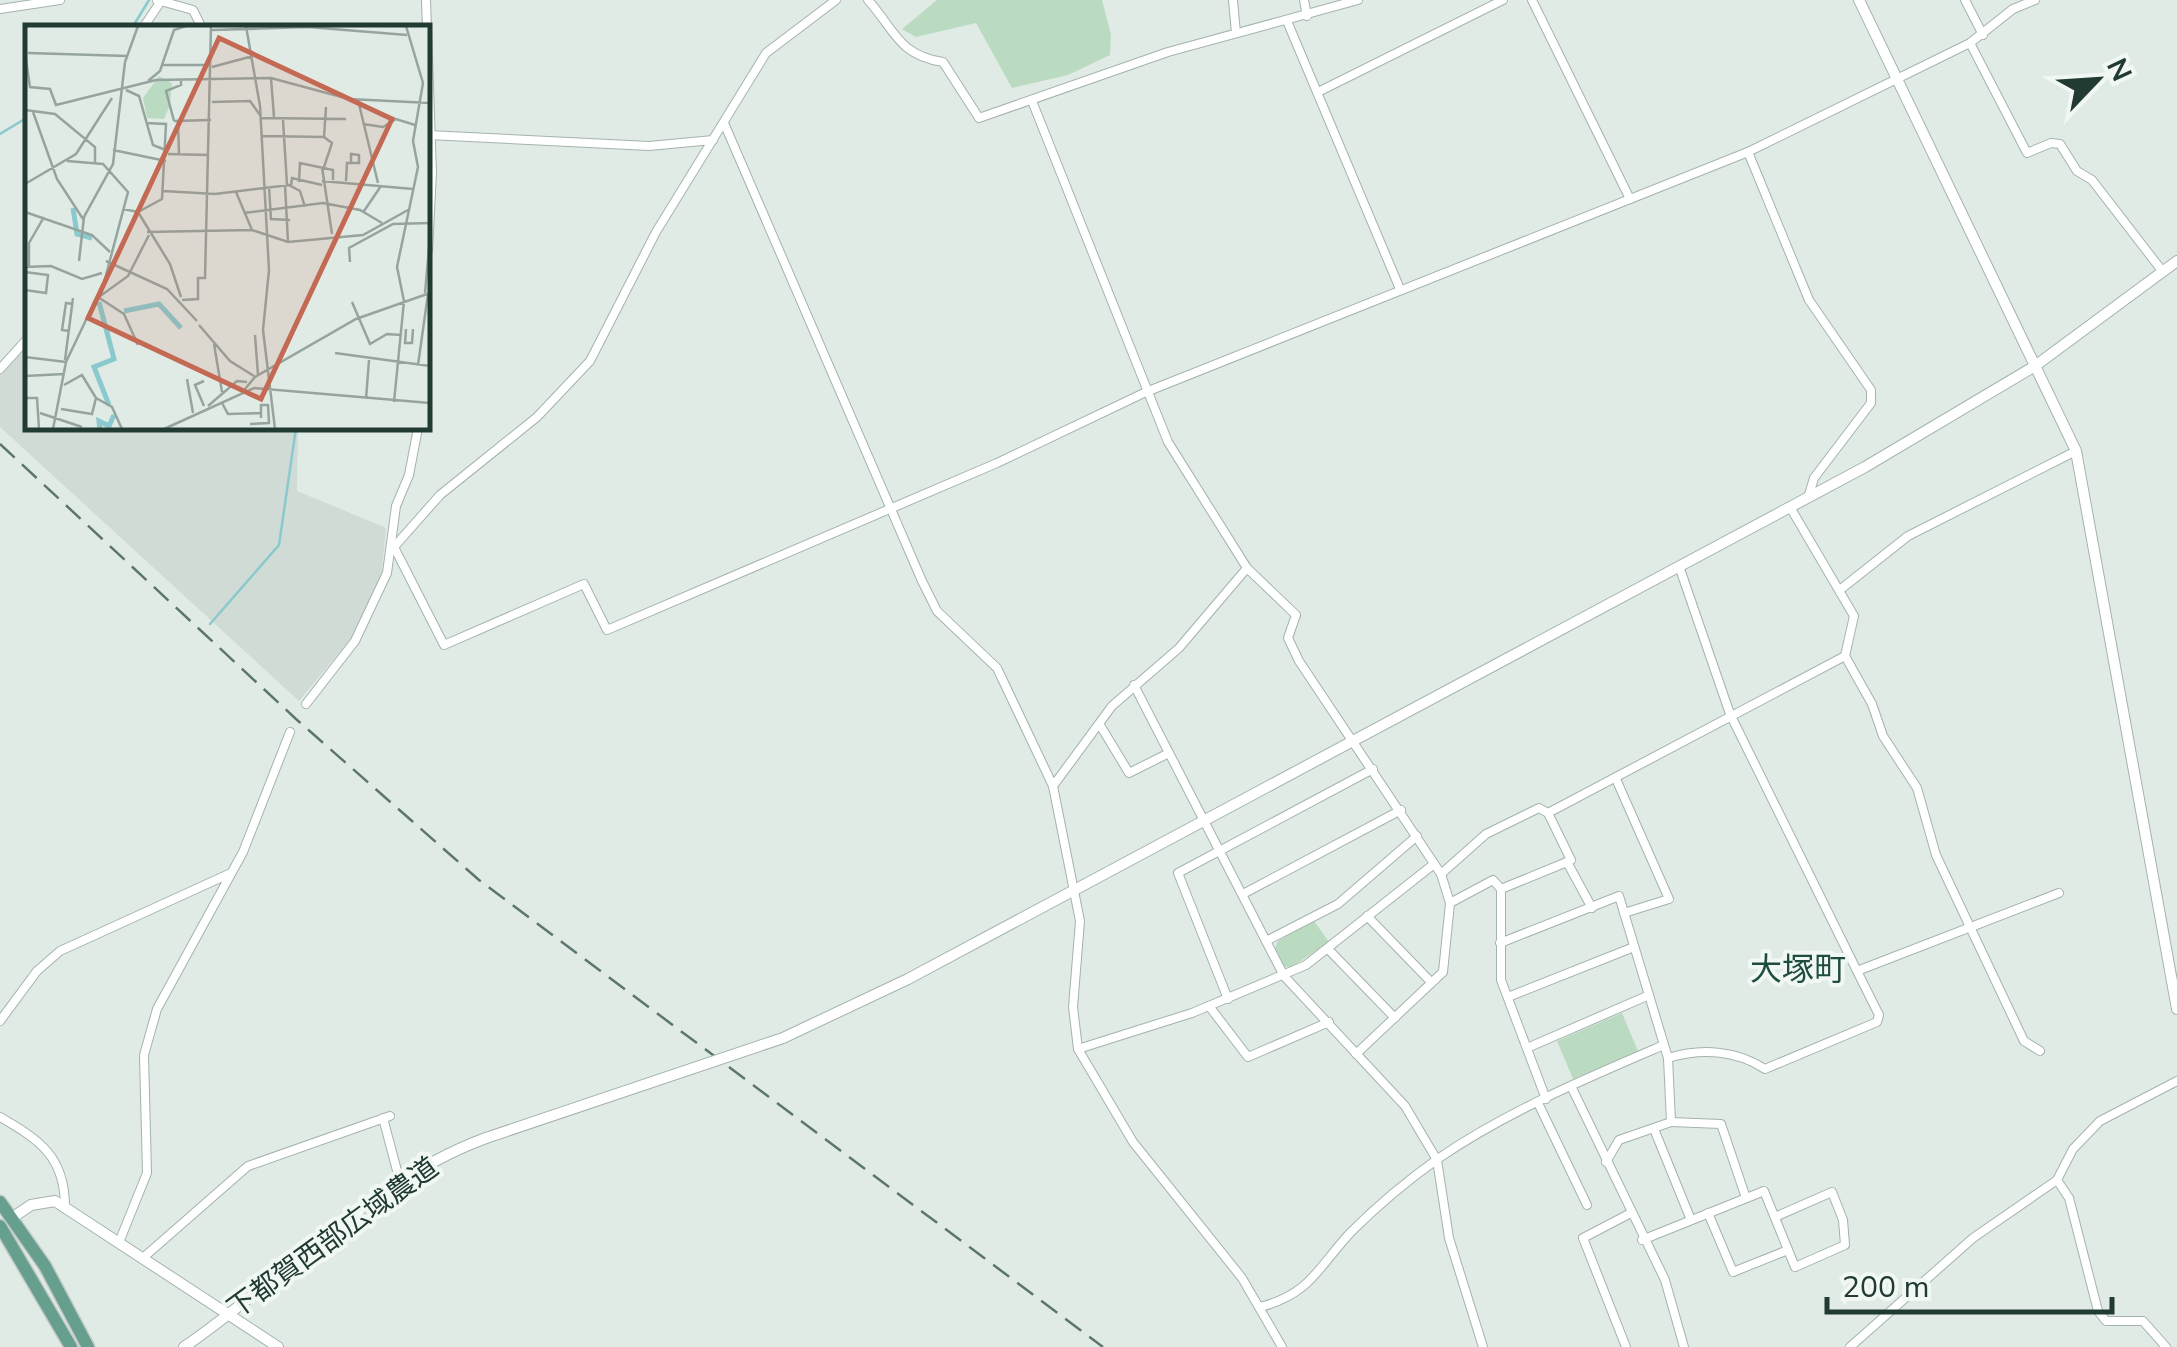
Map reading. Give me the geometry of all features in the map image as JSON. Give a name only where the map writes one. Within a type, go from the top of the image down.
[{"type":"main road","points":[[0,1202],[6,1222],[71,1347]]},
{"type":"main road","points":[[6,1222],[45,1266],[88,1347]]},
{"type":"street","points":[[0,8],[60,0]]},
{"type":"street","points":[[146,25],[159,0],[193,10],[200,25]]},
{"type":"street","points":[[193,10],[201,0]]},
{"type":"street","points":[[426,0],[428,25]]},
{"type":"street","points":[[868,0],[901,45],[920,58],[943,62],[956,76],[980,118],[1236,32],[1358,0]]},
{"type":"street","points":[[1233,0],[1236,32]]},
{"type":"street","points":[[1304,0],[1307,16]]},
{"type":"street","points":[[1318,92],[1502,0]]},
{"type":"street","points":[[1532,0],[1630,199]]},
{"type":"street","points":[[1859,0],[2076,452],[2177,1009]]},
{"type":"street","points":[[1966,0],[1983,36]]},
{"type":"street","points":[[394,547],[440,643],[448,645],[584,584],[607,630],[890,510],[1146,392],[1748,152],[1983,36],[2013,9],[2035,0]]},
{"type":"street","points":[[394,547],[440,494],[537,417],[590,360],[656,232],[766,53],[831,1]]},
{"type":"street","points":[[1287,21],[1400,289]]},
{"type":"street","points":[[1970,42],[2027,152],[2051,143],[2060,144],[2077,171],[2092,180],[2163,272]]},
{"type":"street","points":[[430,57],[430,92]]},
{"type":"street","points":[[1032,101],[1168,442],[1247,568],[1296,614],[1288,638],[1441,874],[1450,902],[1443,972],[1356,1054]]},
{"type":"street","points":[[724,123],[937,611],[987,656],[1005,681],[1052,786],[1080,920],[1073,1007],[1078,1049],[1133,1142],[1242,1278],[1282,1347]]},
{"type":"street","points":[[430,135],[649,146],[713,140]]},
{"type":"street","points":[[1748,152],[1809,300],[1871,390],[1872,403],[1814,478],[1808,498]]},
{"type":"street","points":[[430,154],[430,212]]},
{"type":"street","points":[[1076,887],[1808,498],[2035,366],[2177,261]]},
{"type":"street","points":[[0,369],[25,341]]},
{"type":"street","points":[[306,704],[355,641],[387,573],[394,547],[396,506],[409,475],[418,430]]},
{"type":"street","points":[[1841,590],[1908,536],[2076,452]]},
{"type":"street","points":[[1790,507],[1854,616],[1845,656],[1872,704],[1882,736],[1917,788],[1936,854],[2024,1040],[2040,1051]]},
{"type":"street","points":[[1668,1058],[1710,1052],[1745,1056],[1765,1069],[1842,1039],[1877,1022],[1879,1015],[1730,714],[1679,566]]},
{"type":"street","points":[[1052,786],[1134,685],[1179,648],[1247,568]]},
{"type":"street","points":[[1548,814],[1845,656]]},
{"type":"street","points":[[1134,685],[1284,976],[1405,1106],[1437,1160],[1449,1238],[1483,1347]]},
{"type":"street","points":[[1100,724],[1129,773],[1169,753]]},
{"type":"street","points":[[120,1240],[147,1173],[144,1055],[148,1034],[157,1008],[231,873],[290,732]]},
{"type":"street","points":[[1228,999],[1178,873],[1373,769]]},
{"type":"street","points":[[1616,778],[1670,899],[1624,913]]},
{"type":"street","points":[[1441,874],[1502,824],[1539,808],[1548,814],[1571,860],[1502,889]]},
{"type":"street","points":[[1244,894],[1401,810]]},
{"type":"street","points":[[1266,941],[1338,904],[1416,836]]},
{"type":"street","points":[[1567,862],[1592,908]]},
{"type":"street","points":[[1078,1049],[1209,1006],[1284,976],[1328,948],[1434,864]]},
{"type":"street","points":[[0,1021],[38,972],[60,951],[231,873]]},
{"type":"street","points":[[1450,902],[1494,880],[1502,889],[1502,980],[1542,1101],[1586,1205]]},
{"type":"street","name":"下都賀西部広域農道","points":[[184,1347],[400,1182],[446,1154],[783,1038],[908,979],[1076,887]]},
{"type":"street","points":[[1857,970],[2059,894]]},
{"type":"street","points":[[1500,943],[1619,896],[1668,1058],[1670,1122]]},
{"type":"street","points":[[1367,916],[1431,982]]},
{"type":"street","points":[[1508,998],[1634,947]]},
{"type":"street","points":[[1328,948],[1395,1018]]},
{"type":"street","points":[[1527,1048],[1647,996]]},
{"type":"street","points":[[1209,1006],[1248,1057],[1329,1022]]},
{"type":"street","points":[[1260,1307],[1289,1299],[1306,1288],[1366,1218],[1437,1160],[1570,1086],[1664,1045]]},
{"type":"street","points":[[1850,1347],[1973,1238],[2057,1180],[2073,1148],[2100,1121],[2177,1082]]},
{"type":"street","points":[[1570,1086],[1664,1280],[1684,1347]]},
{"type":"street","points":[[0,1117],[43,1142],[55,1157],[65,1189],[65,1206]]},
{"type":"street","points":[[144,1257],[248,1166],[387,1117],[400,1182]]},
{"type":"street","points":[[1606,1162],[1619,1140],[1670,1122],[1721,1124],[1746,1198]]},
{"type":"street","points":[[1654,1130],[1691,1220]]},
{"type":"street","points":[[2057,1180],[2069,1198],[2098,1312],[2106,1321],[2143,1321],[2166,1347]]},
{"type":"street","points":[[1642,1240],[1764,1191],[1774,1217],[1795,1268],[1845,1244],[1843,1220],[1832,1192],[1774,1217]]},
{"type":"street","points":[[6,1222],[45,1201],[65,1206],[278,1347]]},
{"type":"street","points":[[1708,1213],[1733,1272],[1788,1250]]},
{"type":"street","points":[[1626,1347],[1583,1238],[1629,1214]]},
{"type":"shaded area","points":[[25,345],[25,430],[298,430],[297,491],[386,528],[381,578],[352,637],[299,701],[0,427],[0,374]]},
{"type":"green space","points":[[937,0],[1102,0],[1111,35],[1110,55],[1068,75],[1012,88],[976,23],[916,37],[902,29]]},
{"type":"green space","points":[[1314,921],[1329,942],[1290,968],[1284,966],[1275,948],[1278,941]]},
{"type":"green space","points":[[1622,1013],[1638,1051],[1573,1079],[1557,1041]]},
{"type":"waterway","points":[[131,25],[149,0]]},
{"type":"waterway","points":[[0,134],[25,119]]},
{"type":"waterway","points":[[210,624],[279,545],[296,430]]},
{"type":"railway","points":[[0,444],[296,719],[479,880],[1103,1347]]},
{"type":"district","name":"大塚町","points":[[1798,969]]}]
